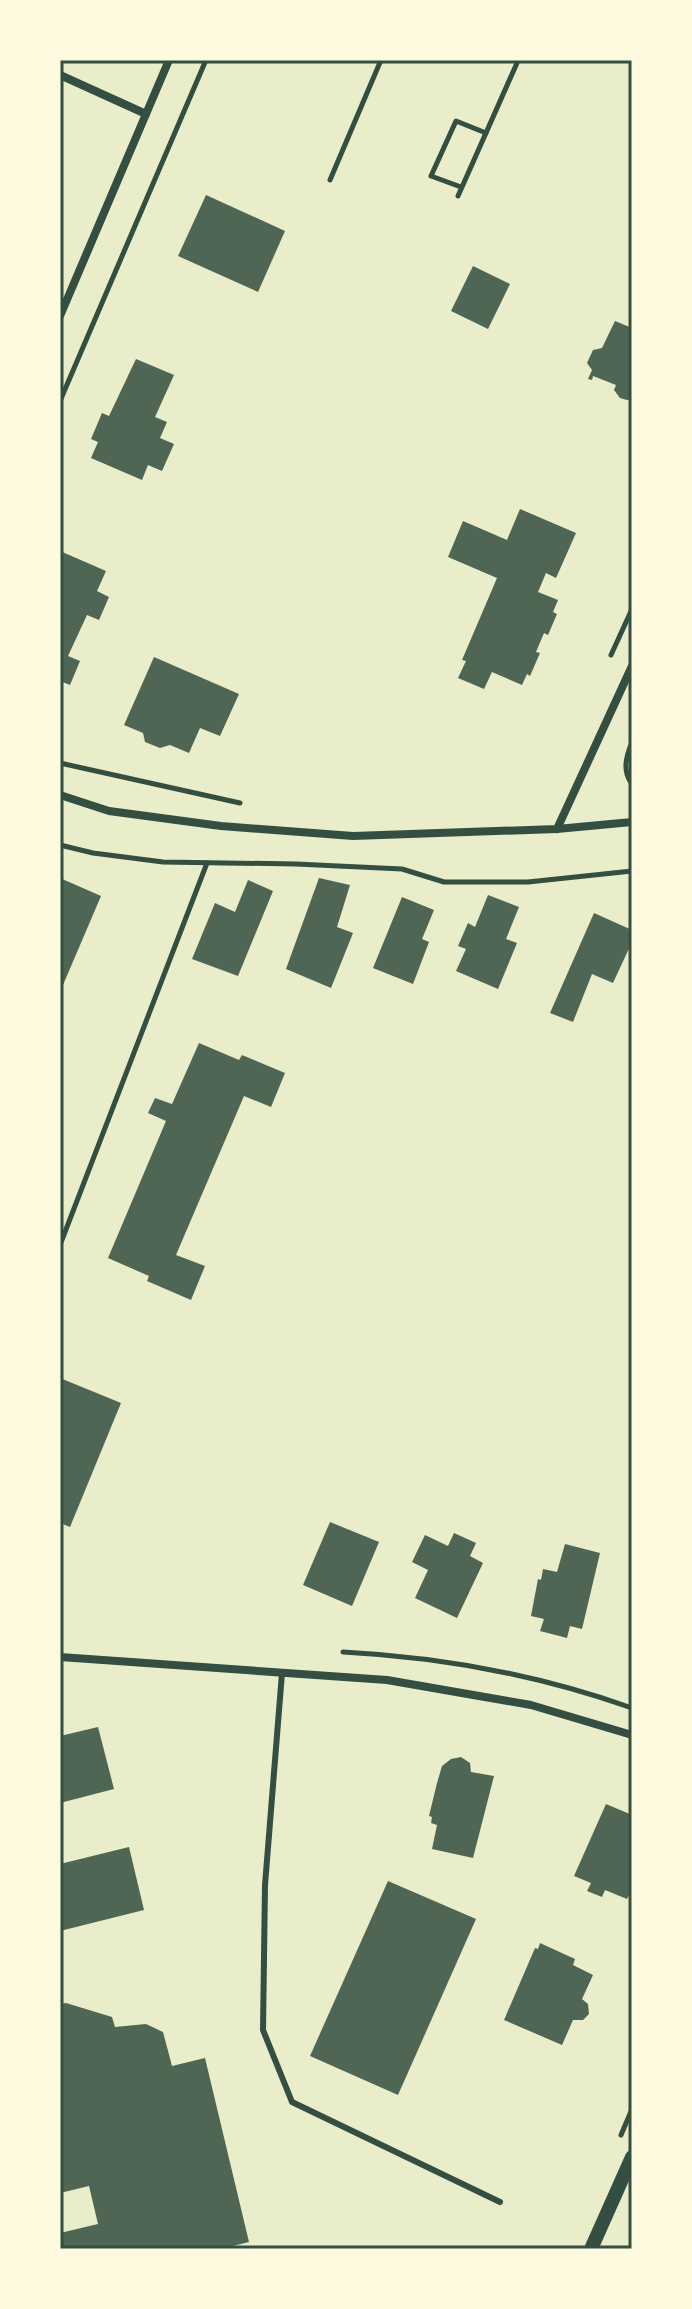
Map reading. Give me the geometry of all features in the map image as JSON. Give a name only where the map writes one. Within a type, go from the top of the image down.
[{"type":"street","points":[[60,316],[169,60]]},
{"type":"street","points":[[60,75],[146,114]]},
{"type":"street","points":[[557,829],[632,666]]},
{"type":"street","points":[[60,795],[123,813],[221,826],[353,836],[557,829],[632,822]]},
{"type":"street","points":[[60,1657],[387,1680],[531,1705],[632,1735]]},
{"type":"street","points":[[591,2249],[632,2157]]},
{"type":"lane","points":[[282,1673],[265,1885],[263,2030],[286,2088],[292,2102],[500,2202]]},
{"type":"path","points":[[60,401],[206,60]]},
{"type":"path","points":[[330,180],[381,60]]},
{"type":"path","points":[[458,196],[517,63]]},
{"type":"path","points":[[461,187],[431,176],[456,121],[486,133]]},
{"type":"path","points":[[611,656],[632,609]]},
{"type":"path","points":[[632,742],[626,769],[626,776],[632,784]]},
{"type":"path","points":[[60,763],[252,806]]},
{"type":"path","points":[[60,845],[132,859],[402,869],[444,882],[528,882],[632,871]]},
{"type":"path","points":[[60,1245],[207,863]]},
{"type":"building","points":[[206,195],[285,231],[258,292],[178,256]]},
{"type":"building","points":[[473,266],[510,284],[488,329],[451,311]]},
{"type":"building","points":[[615,321],[632,328],[632,399],[627,400],[620,398],[614,390],[616,385],[593,376],[592,380],[588,379],[592,370],[587,363],[593,350],[602,348]]},
{"type":"building","points":[[136,359],[174,375],[155,417],[167,422],[160,438],[174,444],[162,471],[148,465],[142,480],[91,458],[98,442],[91,439],[102,413],[109,416]]},
{"type":"building","points":[[520,509],[576,533],[556,578],[546,573],[538,592],[558,600],[553,612],[557,614],[548,635],[544,633],[530,676],[527,674],[522,685],[492,672],[484,689],[458,678],[466,661],[462,660],[497,578],[448,557],[463,521],[507,540]]},
{"type":"building","points":[[60,551],[106,571],[97,591],[109,597],[99,620],[87,615],[68,656],[80,661],[70,685],[60,681]]},
{"type":"building","points":[[154,657],[239,694],[220,736],[200,728],[189,753],[170,745],[160,748],[145,742],[143,733],[124,725]]},
{"type":"building","points":[[60,878],[101,896],[60,992]]},
{"type":"building","points":[[319,878],[350,885],[337,927],[353,933],[331,988],[286,969]]},
{"type":"building","points":[[248,880],[273,891],[238,976],[192,959],[215,903],[235,912]]},
{"type":"building","points":[[488,895],[519,907],[506,939],[517,943],[498,989],[456,971],[466,949],[458,946],[468,923],[475,927]]},
{"type":"building","points":[[402,897],[434,910],[422,939],[429,942],[413,984],[373,968]]},
{"type":"building","points":[[594,913],[632,930],[632,942],[613,983],[592,974],[573,1022],[550,1013]]},
{"type":"building","points":[[199,1043],[239,1060],[242,1055],[285,1073],[271,1107],[244,1096],[176,1255],[205,1266],[191,1300],[147,1281],[149,1276],[108,1258],[166,1121],[148,1113],[155,1098],[172,1104]]},
{"type":"building","points":[[60,1378],[121,1403],[70,1527],[60,1523]]},
{"type":"building","points":[[330,1522],[379,1542],[352,1606],[303,1585]]},
{"type":"building","points":[[454,1533],[476,1543],[470,1556],[483,1563],[457,1618],[415,1598],[428,1570],[412,1562],[425,1535],[448,1546]]},
{"type":"building","points":[[565,1544],[600,1553],[582,1629],[570,1626],[567,1638],[540,1631],[544,1619],[531,1616],[538,1579],[541,1580],[543,1569],[557,1572]]},
{"type":"building","points":[[98,1727],[114,1789],[60,1803],[60,1736]]},
{"type":"building","points":[[461,1757],[470,1763],[471,1772],[494,1776],[473,1858],[432,1849],[437,1825],[431,1823],[432,1817],[429,1816],[442,1766],[451,1759]]},
{"type":"building","points":[[606,1804],[632,1815],[632,1889],[627,1899],[605,1890],[602,1897],[587,1891],[591,1883],[574,1876]]},
{"type":"building","points":[[129,1847],[144,1910],[60,1931],[60,1864]]},
{"type":"building","points":[[388,1881],[476,1919],[398,2095],[310,2056]]},
{"type":"building","points":[[540,1943],[575,1959],[573,1965],[593,1975],[582,1999],[588,2004],[589,2014],[583,2020],[573,2020],[562,2045],[504,2020],[535,1948],[538,1949]]},
{"type":"building","points":[[66,2003],[112,2017],[115,2027],[146,2024],[163,2032],[172,2066],[205,2058],[249,2242],[233,2246],[233,2249],[60,2249],[60,2233],[98,2224],[89,2186],[60,2193],[60,2004]]}]
